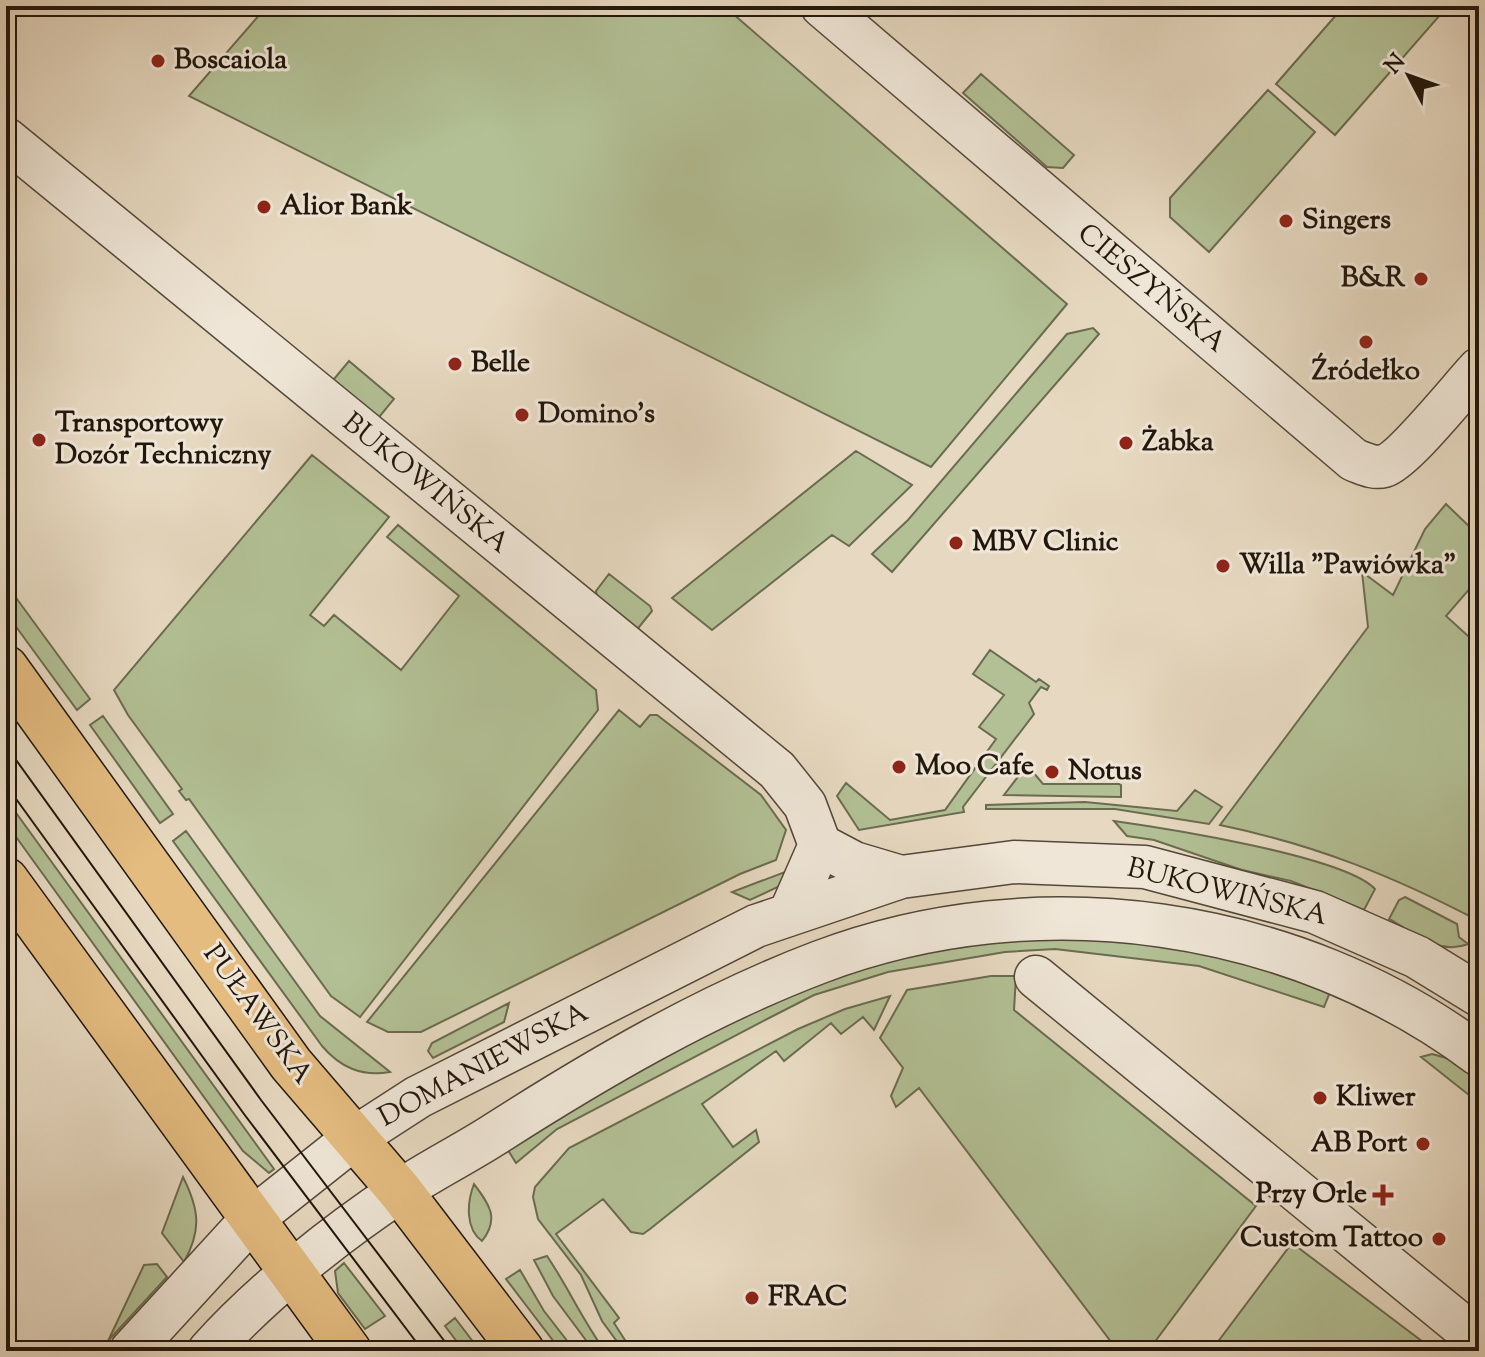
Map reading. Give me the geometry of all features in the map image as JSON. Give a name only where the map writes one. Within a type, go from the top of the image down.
[{"type":"main road","name":"PUŁAWSKA","points":[[6,668],[291,1064],[400,1191],[522,1351]]},
{"type":"main road","points":[[6,880],[349,1351]]},
{"type":"street","name":"CIESZYŃSKA","points":[[822,6],[1354,460],[1374,467],[1386,466],[1479,369]]},
{"type":"street","name":"BUKOWIŃSKA","points":[[6,139],[777,770],[805,805],[820,845],[854,863],[901,877],[1014,862],[1145,867],[1315,912],[1417,957],[1479,995]]},
{"type":"street","points":[[791,911],[820,845]]},
{"type":"street","name":"DOMANIEWSKA","points":[[131,1351],[252,1219],[353,1139],[438,1085],[756,926],[791,911],[901,877]]},
{"type":"street","name":"BUKOWIŃSKA","points":[[400,1191],[635,1052],[757,989],[822,961],[898,938],[958,927],[1035,918],[1106,919],[1167,926],[1239,941],[1350,979],[1403,1006],[1479,1055]]},
{"type":"street","points":[[1036,977],[1479,1340]]},
{"type":"street","points":[[209,1351],[292,1272],[400,1191]]},
{"type":"green space","points":[[267,6],[724,6],[1067,304],[931,467],[189,96]]},
{"type":"green space","points":[[1344,6],[1431,6],[1441,14],[1335,135],[1276,84]]},
{"type":"green space","points":[[981,74],[1074,155],[1063,168],[1047,167],[963,93]]},
{"type":"green space","points":[[1268,90],[1315,132],[1209,252],[1170,217],[1170,198]]},
{"type":"green space","points":[[1093,328],[1099,334],[892,572],[872,554],[908,520],[1067,334]]},
{"type":"green space","points":[[349,361],[394,399],[375,422],[329,385]]},
{"type":"green space","points":[[856,451],[912,485],[849,546],[832,535],[712,630],[672,598]]},
{"type":"green space","points":[[312,455],[389,517],[310,615],[324,626],[334,615],[401,670],[459,596],[387,537],[398,525],[596,690],[598,710],[360,1017],[331,996],[189,799],[186,800],[179,791],[182,789],[128,715],[114,690]]},
{"type":"green space","points":[[1446,504],[1475,532],[1479,578],[1446,616],[1479,646],[1479,921],[1416,890],[1321,852],[1220,825],[1368,627],[1362,572],[1393,595],[1425,529]]},
{"type":"green space","points":[[609,574],[650,606],[652,611],[635,632],[598,603],[596,591]]},
{"type":"green space","points":[[6,584],[90,699],[77,710],[6,613]]},
{"type":"green space","points":[[990,650],[1036,682],[1039,679],[1049,686],[1047,690],[1041,687],[1029,703],[1034,714],[963,807],[964,812],[859,830],[837,796],[846,783],[890,820],[945,810],[996,739],[979,727],[1004,695],[973,674]]},
{"type":"green space","points":[[619,710],[640,727],[650,715],[657,715],[761,795],[786,830],[776,860],[740,874],[421,1032],[388,1032],[367,1022]]},
{"type":"green space","points":[[103,716],[173,814],[160,823],[90,725]]},
{"type":"green space","points":[[1027,765],[1043,784],[1119,784],[1121,797],[1004,795]]},
{"type":"green space","points":[[1195,790],[1222,807],[1209,824],[1115,809],[986,809],[986,805],[1085,802],[1177,811]]},
{"type":"green space","points":[[6,799],[274,1169],[269,1173],[243,1151],[6,823]]},
{"type":"green space","points":[[1114,821],[1292,855],[1328,865],[1357,877],[1375,889],[1364,910],[1291,881],[1242,870],[1154,840],[1127,836]]},
{"type":"green space","points":[[186,831],[320,1016],[390,1072],[370,1073],[352,1069],[336,1060],[322,1046],[173,841]]},
{"type":"green space","points":[[801,866],[784,884],[750,900],[732,892]]},
{"type":"green space","points":[[1405,897],[1457,924],[1459,937],[1468,944],[1457,947],[1437,945],[1389,919],[1399,900]]},
{"type":"green space","points":[[1085,936],[1210,952],[1330,992],[1324,1007],[1199,966],[1055,949],[1005,952],[888,972],[814,995],[771,1017],[557,1129],[516,1163],[506,1147],[653,1061],[756,1009],[858,968],[980,940]]},
{"type":"green space","points":[[991,976],[1016,976],[1014,1010],[1256,1206],[1148,1351],[1118,1351],[919,1088],[896,1107],[891,1096],[903,1068],[880,1038],[907,990]]},
{"type":"green space","points":[[890,996],[874,1030],[863,1017],[841,1034],[831,1023],[784,1061],[776,1051],[702,1104],[733,1147],[756,1130],[759,1142],[643,1234],[631,1232],[603,1199],[556,1234],[619,1318],[614,1323],[632,1351],[624,1351],[602,1321],[581,1275],[538,1219],[533,1197],[535,1187],[569,1148],[798,1029],[845,1009]]},
{"type":"green space","points":[[509,1003],[504,1022],[433,1058],[428,1051],[432,1043]]},
{"type":"green space","points":[[1432,1054],[1457,1061],[1479,1079],[1479,1103],[1421,1057]]},
{"type":"green space","points":[[183,1177],[196,1220],[194,1240],[184,1262],[162,1233]]},
{"type":"green space","points":[[474,1184],[488,1205],[491,1218],[482,1241],[473,1230],[469,1215]]},
{"type":"green space","points":[[1292,1243],[1435,1351],[1211,1351]]},
{"type":"green space","points":[[547,1256],[605,1351],[594,1351],[553,1296],[534,1260]]},
{"type":"green space","points":[[344,1263],[385,1316],[365,1329],[338,1293],[335,1271]]},
{"type":"green space","points":[[157,1264],[167,1277],[108,1341],[144,1265]]},
{"type":"green space","points":[[520,1270],[544,1311],[575,1351],[561,1351],[506,1279]]},
{"type":"green space","points":[[455,1318],[480,1351],[464,1351],[445,1326]]},
{"type":"tram line","points":[[6,746],[261,1100],[452,1351]]},
{"type":"tram line","points":[[6,785],[244,1114],[423,1351]]},
{"type":"place","name":"Boscaiola","points":[[158,61]]},
{"type":"place","name":"Alior Bank","points":[[264,207]]},
{"type":"place","name":"Singers","points":[[1286,221]]},
{"type":"place","name":"B&R","points":[[1421,279]]},
{"type":"place","name":"Źródełko","points":[[1366,342]]},
{"type":"place","name":"Belle","points":[[455,364]]},
{"type":"place","name":"Domino's","points":[[522,415]]},
{"type":"place","name":"Transportowy Dozór Techniczny","points":[[39,440]]},
{"type":"place","name":"Żabka","points":[[1126,443]]},
{"type":"place","name":"MBV Clinic","points":[[956,543]]},
{"type":"place","name":"Willa \"Pawiówka\"","points":[[1223,566]]},
{"type":"place","name":"Moo Cafe","points":[[899,767]]},
{"type":"place","name":"Notus","points":[[1052,772]]},
{"type":"place","name":"Kliwer","points":[[1320,1098]]},
{"type":"place","name":"AB Port","points":[[1423,1144]]},
{"type":"place","name":"Przy Orle","points":[[1383,1195]]},
{"type":"place","name":"Custom Tattoo","points":[[1439,1239]]},
{"type":"place","name":"FRAC","points":[[752,1298]]}]
